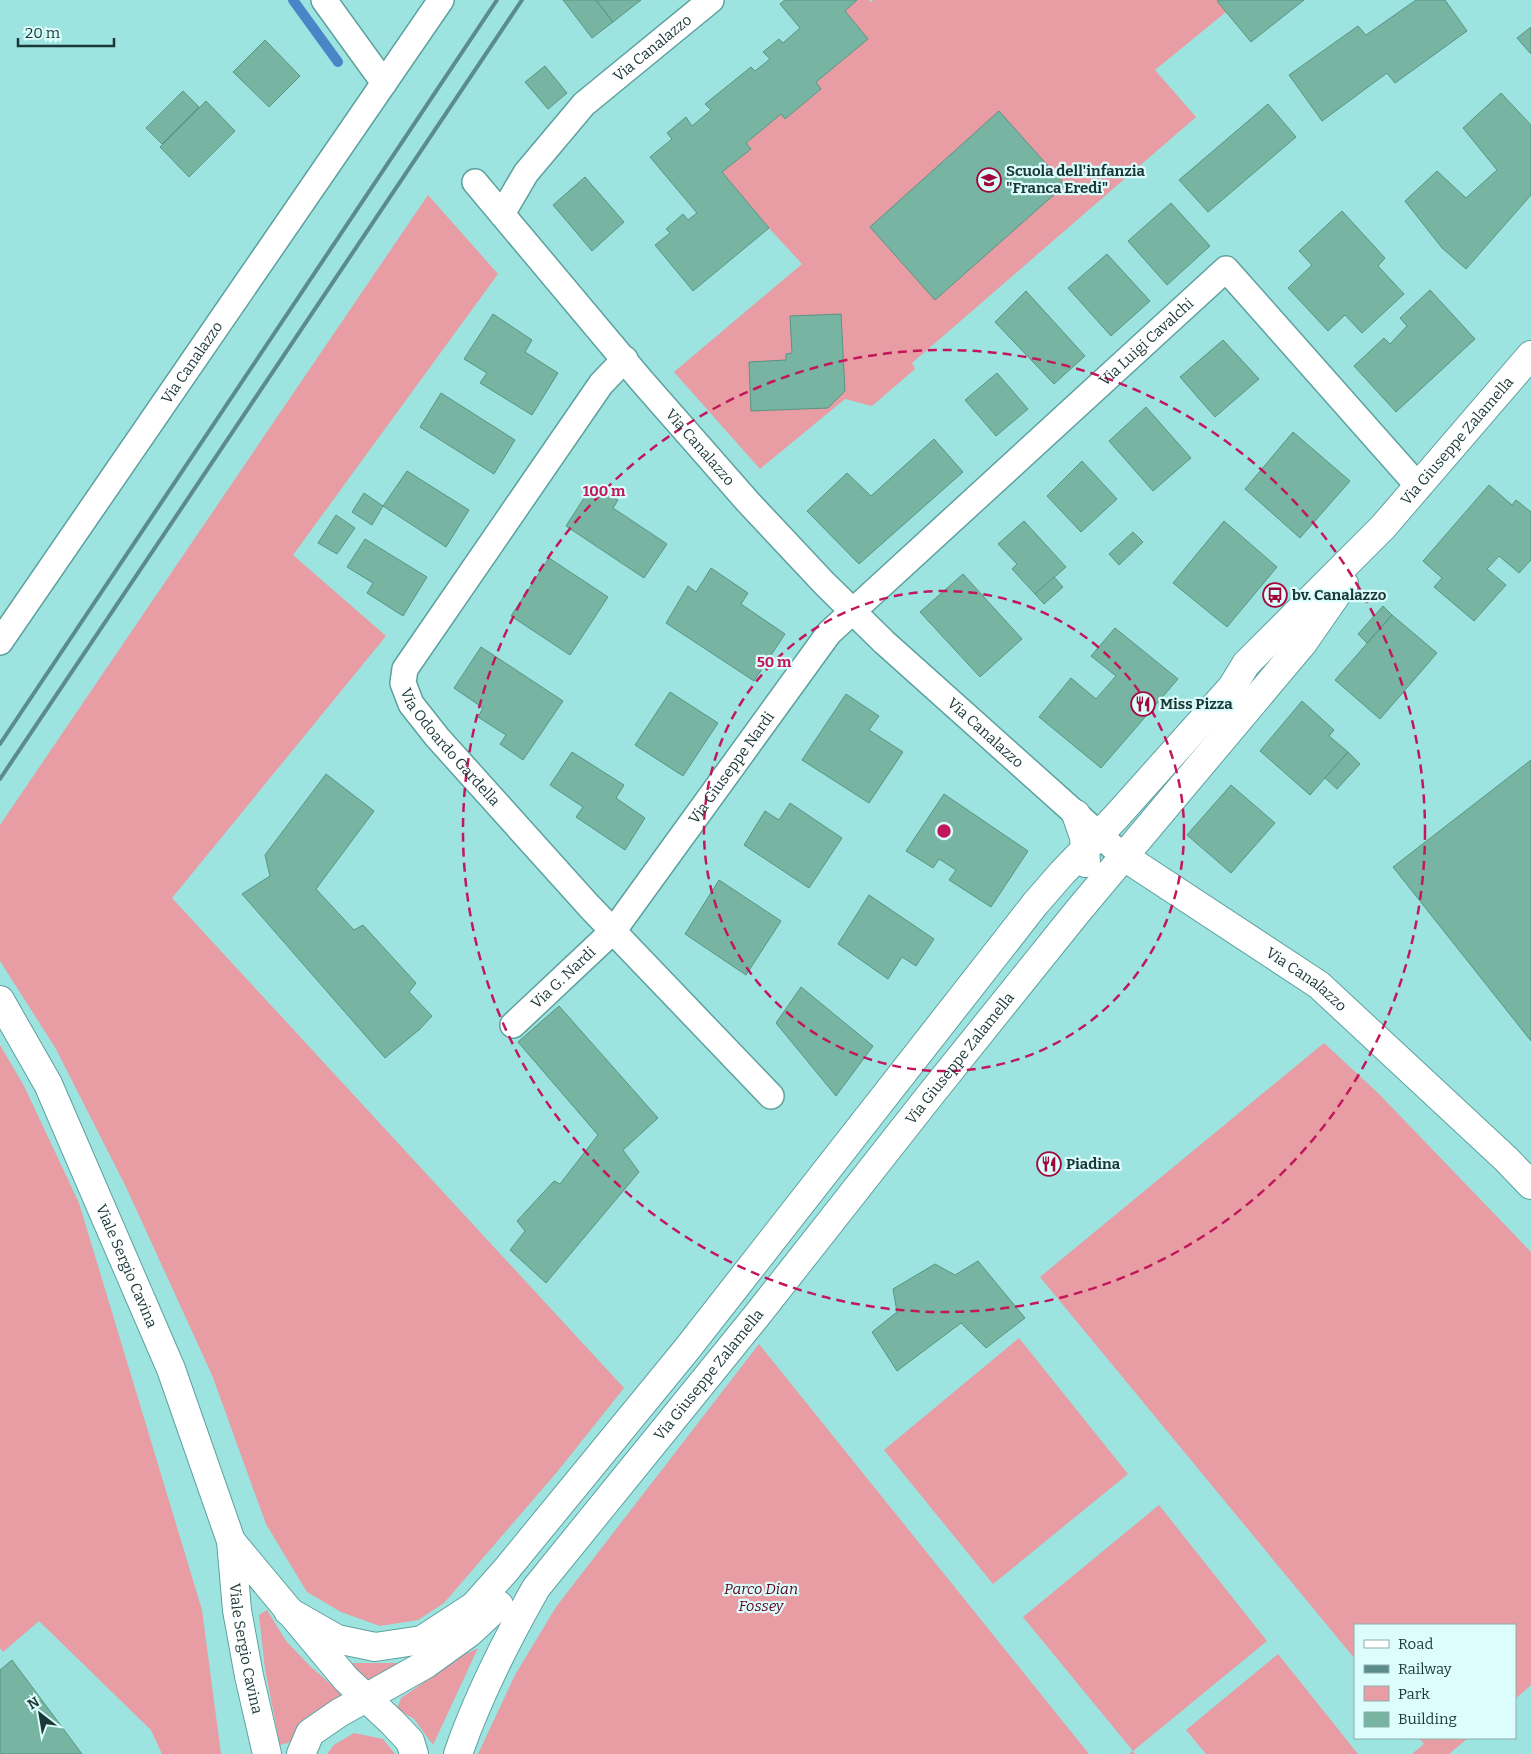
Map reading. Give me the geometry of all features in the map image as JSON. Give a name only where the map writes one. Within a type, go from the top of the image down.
[{"type":"street","points":[[324,0],[384,83]]},
{"type":"street","name":"Via Canalazzo","points":[[0,642],[440,0]]},
{"type":"street","name":"Via Canalazzo","points":[[502,214],[526,172],[584,104],[711,0]]},
{"type":"street","name":"Via Canalazzo","points":[[475,182],[641,380],[748,502],[824,583],[884,642],[1076,814]]},
{"type":"street","name":"Via Luigi Cavalchi","points":[[853,610],[1226,269],[1419,487]]},
{"type":"street","name":"Via Giuseppe Zalamella","points":[[288,1611],[337,1639],[375,1647],[422,1640],[474,1606],[506,1570],[687,1349],[1035,904],[1232,687],[1246,664],[1383,527],[1531,355]]},
{"type":"street","name":"Via Odoardo Gardella","points":[[625,359],[601,384],[494,539],[405,669],[403,683],[411,704],[437,737],[589,906],[771,1096]]},
{"type":"street","name":"Via Giuseppe Zalamella","points":[[440,1754],[474,1678],[494,1646],[536,1588],[758,1314],[1123,856],[1303,643],[1383,527]]},
{"type":"street","name":"Via Giuseppe Nardi","points":[[614,930],[829,633],[853,610]]},
{"type":"street","points":[[1076,814],[1090,818],[1109,803],[1186,718],[1219,685],[1246,664]]},
{"type":"street","points":[[945,1077],[949,1054],[964,1029],[1079,881],[1087,862],[1092,842],[1084,837],[1076,814]]},
{"type":"street","name":"Via Canalazzo","points":[[1092,842],[1123,856],[1319,985],[1506,1159],[1531,1185]]},
{"type":"street","name":"Via G. Nardi","points":[[513,1025],[614,930]]},
{"type":"street","name":"Viale Sergio Cavina","points":[[0,1000],[48,1084],[171,1369],[231,1542],[237,1610],[249,1676],[267,1754]]},
{"type":"street","name":"Via Giuseppe Zalamella","points":[[366,1697],[426,1664],[469,1633],[511,1593],[638,1433],[665,1396],[687,1349]]},
{"type":"street","name":"Viale Sergio Cavina","points":[[231,1542],[346,1679],[410,1741],[414,1754]]},
{"type":"street","name":"Via Giuseppe Zalamella","points":[[458,1754],[480,1697],[512,1630],[536,1588]]},
{"type":"street","points":[[300,1754],[310,1733],[366,1697]]},
{"type":"green space","points":[[857,0],[869,0],[871,2],[873,0],[1219,0],[1217,1],[1226,12],[1155,70],[1196,117],[912,363],[915,369],[872,406],[845,399],[760,469],[674,372],[802,264],[722,172],[751,149],[746,143],[781,114],[785,119],[821,89],[816,82],[868,39],[845,11]]},
{"type":"green space","points":[[428,195],[498,274],[293,555],[386,636],[172,898],[624,1388],[557,1472],[444,1603],[418,1620],[380,1626],[341,1612],[307,1592],[266,1524],[212,1375],[126,1187],[56,1049],[0,961],[0,825]]},
{"type":"green space","points":[[1324,1043],[1378,1093],[1531,1252],[1531,1685],[1516,1698],[1516,1624],[1354,1624],[1354,1658],[1040,1277]]},
{"type":"green space","points":[[0,1045],[24,1086],[79,1203],[202,1610],[221,1754],[162,1754],[151,1730],[39,1621],[3,1652],[0,1648]]},
{"type":"green space","points":[[1019,1338],[1128,1474],[993,1584],[884,1450]]},
{"type":"green space","name":"Parco Dian Fossey","points":[[759,1344],[1089,1754],[478,1754],[515,1675],[556,1607]]},
{"type":"green space","points":[[1159,1505],[1267,1641],[1133,1751],[1023,1617]]},
{"type":"green space","points":[[267,1610],[286,1641],[311,1667],[341,1693],[339,1702],[305,1718],[291,1742],[280,1745],[265,1669],[259,1615]]},
{"type":"green space","points":[[478,1648],[433,1745],[414,1719],[397,1709],[401,1698],[464,1655]]},
{"type":"green space","points":[[1278,1654],[1358,1754],[1206,1754],[1186,1730]]},
{"type":"green space","points":[[345,1663],[405,1663],[367,1682]]},
{"type":"green space","points":[[354,1733],[383,1739],[395,1754],[327,1754],[334,1745]]},
{"type":"green space","points":[[1420,1739],[1467,1739],[1449,1754],[1412,1754],[1424,1744]]},
{"type":"building","points":[[563,0],[596,0],[613,22],[592,38]]},
{"type":"building","points":[[596,0],[641,0],[613,22]]},
{"type":"building","points":[[785,0],[857,0],[845,11],[868,39],[816,82],[821,89],[785,119],[781,114],[746,143],[751,149],[722,172],[769,228],[693,291],[655,245],[670,233],[666,229],[683,214],[688,220],[697,213],[650,157],[672,139],[667,133],[686,117],[692,126],[711,110],[705,104],[751,67],[755,71],[770,59],[763,52],[779,39],[783,43],[800,28],[780,4]]},
{"type":"building","points":[[1304,0],[1251,42],[1217,1]]},
{"type":"building","points":[[1416,0],[1445,0],[1467,31],[1395,83],[1387,73],[1322,121],[1289,75],[1358,26],[1366,35]]},
{"type":"building","points":[[1531,27],[1531,54],[1517,38]]},
{"type":"building","points":[[265,40],[300,76],[269,107],[233,72]]},
{"type":"building","points":[[545,66],[567,93],[548,109],[525,82]]},
{"type":"building","points":[[183,91],[199,107],[162,144],[146,128]]},
{"type":"building","points":[[1501,93],[1531,125],[1531,195],[1466,269],[1442,248],[1405,201],[1437,171],[1466,198],[1497,170],[1463,128]]},
{"type":"building","points":[[206,101],[235,131],[189,177],[160,147]]},
{"type":"building","points":[[1268,104],[1296,137],[1208,212],[1179,180]]},
{"type":"building","points":[[999,111],[1065,185],[935,300],[870,227]]},
{"type":"building","points":[[585,177],[624,222],[592,251],[553,205]]},
{"type":"building","points":[[1171,203],[1210,246],[1167,285],[1128,241]]},
{"type":"building","points":[[1342,211],[1385,258],[1378,266],[1404,294],[1362,333],[1345,315],[1328,331],[1288,288],[1312,265],[1299,251]]},
{"type":"building","points":[[1107,254],[1150,301],[1111,336],[1068,288]]},
{"type":"building","points":[[1430,290],[1475,339],[1396,412],[1354,366],[1384,338],[1390,344],[1407,326],[1400,318]]},
{"type":"building","points":[[1026,291],[1085,356],[1054,384],[995,322]]},
{"type":"building","points":[[493,314],[532,340],[525,352],[558,373],[532,415],[480,383],[487,373],[464,359]]},
{"type":"building","points":[[841,314],[845,391],[828,408],[751,411],[749,362],[786,360],[786,354],[792,353],[790,316]]},
{"type":"building","points":[[1223,340],[1259,379],[1215,417],[1180,377]]},
{"type":"building","points":[[997,373],[1028,409],[996,436],[965,400]]},
{"type":"building","points":[[441,393],[515,440],[494,474],[420,427]]},
{"type":"building","points":[[1146,407],[1191,458],[1153,491],[1109,441]]},
{"type":"building","points":[[1293,432],[1350,481],[1300,538],[1245,489]]},
{"type":"building","points":[[934,439],[963,472],[859,564],[807,511],[847,473],[871,496]]},
{"type":"building","points":[[1082,461],[1117,499],[1081,532],[1047,496]]},
{"type":"building","points":[[407,471],[469,510],[446,547],[383,506]]},
{"type":"building","points":[[593,484],[618,500],[613,508],[667,544],[644,578],[566,526]]},
{"type":"building","points":[[1489,485],[1512,505],[1516,500],[1531,512],[1531,560],[1519,573],[1499,556],[1487,569],[1506,585],[1474,621],[1434,587],[1442,578],[1423,561]]},
{"type":"building","points":[[364,493],[383,506],[372,525],[352,512]]},
{"type":"building","points":[[336,515],[355,528],[337,554],[318,543]]},
{"type":"building","points":[[1024,521],[1066,567],[1035,594],[1012,569],[1017,564],[998,544]]},
{"type":"building","points":[[1224,521],[1277,567],[1227,627],[1173,583]]},
{"type":"building","points":[[1133,532],[1143,542],[1119,565],[1109,554]]},
{"type":"building","points":[[365,539],[427,577],[403,616],[367,593],[373,583],[347,567]]},
{"type":"building","points":[[549,558],[608,597],[570,655],[511,616]]},
{"type":"building","points":[[711,568],[748,593],[741,604],[785,634],[754,681],[666,623],[688,586],[696,592]]},
{"type":"building","points":[[963,574],[1022,639],[980,677],[920,612]]},
{"type":"building","points":[[1054,577],[1063,587],[1044,604],[1035,594]]},
{"type":"building","points":[[1383,606],[1392,615],[1367,643],[1358,634]]},
{"type":"building","points":[[1392,615],[1437,653],[1380,719],[1335,680]]},
{"type":"building","points":[[1115,628],[1178,679],[1101,768],[1039,717],[1071,678],[1096,699],[1116,676],[1091,656]]},
{"type":"building","points":[[481,647],[563,701],[523,760],[500,744],[506,735],[478,717],[483,708],[454,688]]},
{"type":"building","points":[[670,692],[718,723],[683,776],[635,745]]},
{"type":"building","points":[[846,694],[879,716],[869,730],[903,752],[869,803],[802,760]]},
{"type":"building","points":[[1302,701],[1334,730],[1329,736],[1348,752],[1310,795],[1260,751]]},
{"type":"building","points":[[572,752],[624,785],[616,798],[645,818],[625,850],[576,817],[583,807],[550,785]]},
{"type":"building","points":[[1348,752],[1360,764],[1337,789],[1325,778]]},
{"type":"building","points":[[1531,760],[1531,1041],[1393,867]]},
{"type":"building","points":[[326,774],[374,811],[316,889],[354,930],[363,925],[416,983],[409,992],[432,1016],[420,1029],[385,1058],[242,894],[270,876],[265,855]]},
{"type":"building","points":[[1231,785],[1275,823],[1231,873],[1187,835]]},
{"type":"building","points":[[944,794],[1028,851],[991,907],[949,880],[956,870],[939,859],[933,868],[906,851]]},
{"type":"building","points":[[790,803],[842,838],[809,888],[744,845],[765,811],[779,820]]},
{"type":"building","points":[[719,880],[781,921],[746,975],[685,934]]},
{"type":"building","points":[[869,895],[934,939],[916,966],[902,957],[888,979],[838,944]]},
{"type":"building","points":[[801,987],[873,1046],[836,1096],[776,1023]]},
{"type":"building","points":[[559,1006],[658,1118],[623,1150],[639,1172],[546,1283],[510,1250],[525,1231],[517,1221],[554,1181],[560,1184],[598,1135],[518,1042]]},
{"type":"building","points":[[978,1261],[1025,1318],[986,1348],[961,1323],[897,1371],[872,1332],[897,1312],[893,1289],[935,1264],[955,1275]]},
{"type":"building","points":[[12,1660],[82,1754],[0,1754],[0,1670]]},
{"type":"waterway","points":[[293,0],[338,62]]},
{"type":"railway","points":[[0,744],[497,0]]},
{"type":"railway","points":[[0,779],[522,0]]},
{"type":"place","name":"Scuola dell'infanzia \"Franca Eredi\"","points":[[989,180]]},
{"type":"place","name":"bv. Canalazzo","points":[[1275,595]]},
{"type":"place","name":"Miss Pizza","points":[[1143,704]]},
{"type":"place","name":"Piadina","points":[[1049,1164]]}]
